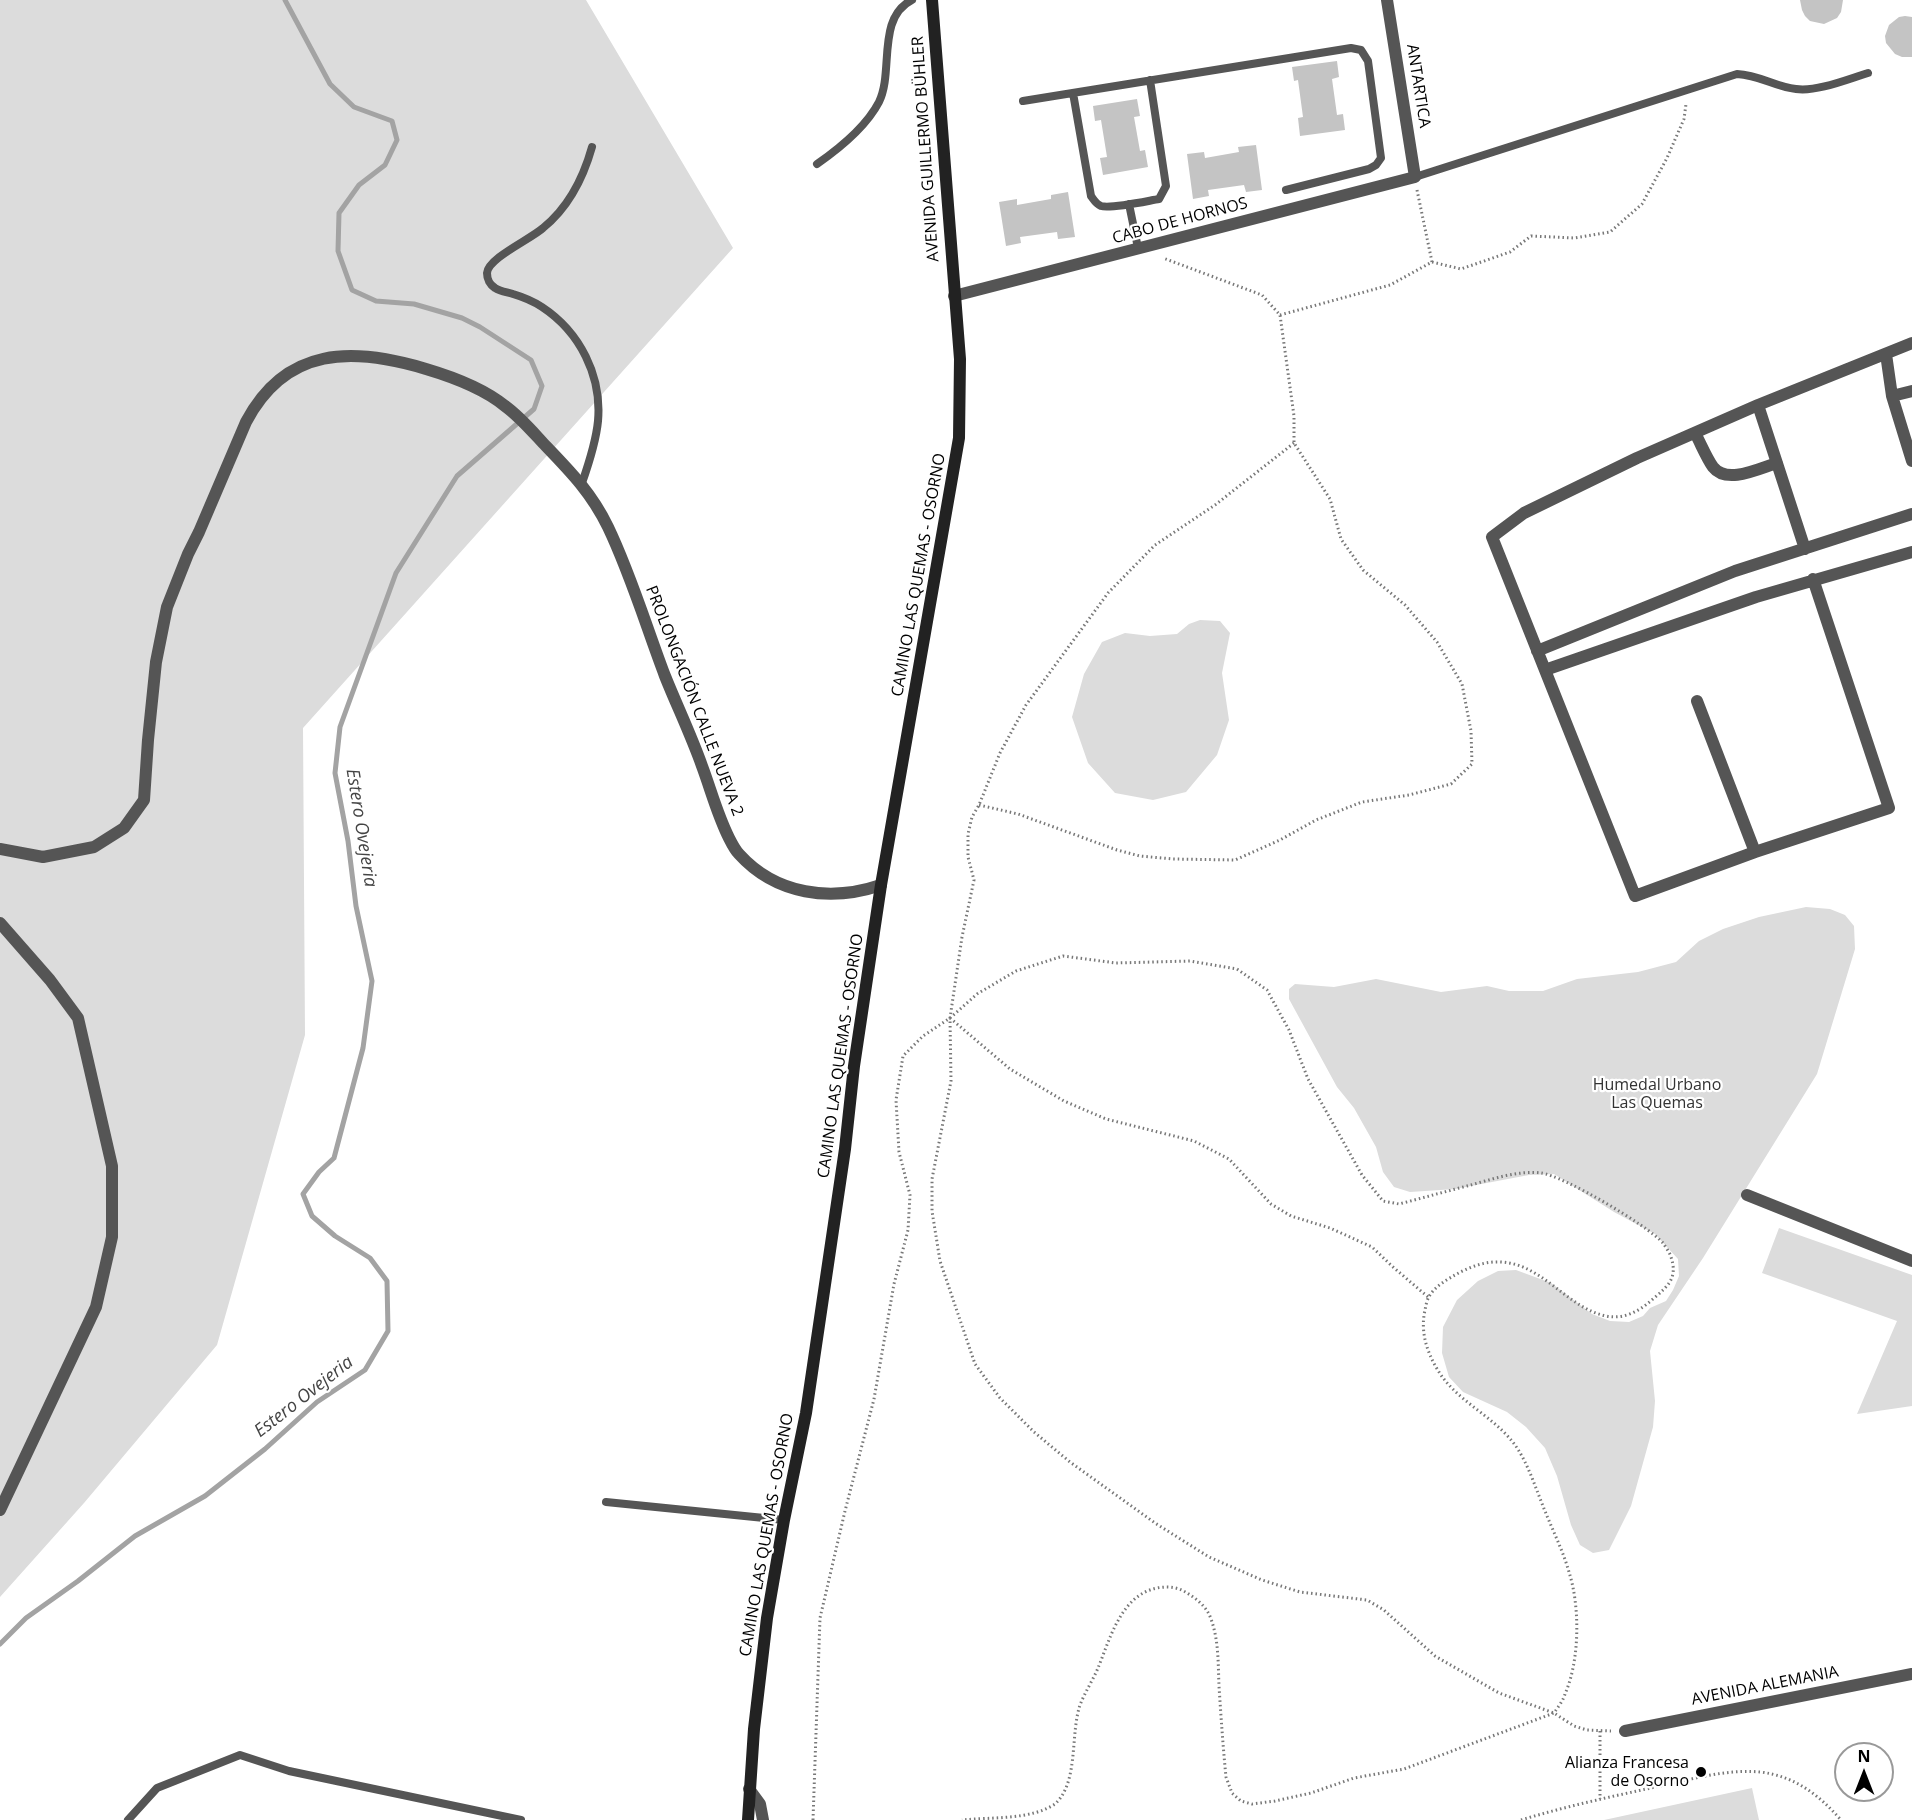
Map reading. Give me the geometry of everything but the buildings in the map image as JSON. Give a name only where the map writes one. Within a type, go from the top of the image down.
[{"type":"main road","name":"AVENIDA GUILLERMO BÜHLER","points":[[932,0],[954,296]]},
{"type":"main road","name":"CAMINO LAS QUEMAS - OSORNO","points":[[748,1820],[761,1660],[811,1378],[881,885],[959,438],[960,359],[954,296]]},
{"type":"street","name":"ANTARTICA","points":[[1387,0],[1415,177]]},
{"type":"street","name":"CABO DE HORNOS","points":[[954,296],[1415,177]]},
{"type":"street","points":[[1813,579],[1889,808],[1755,852],[1635,896],[1492,537],[1524,513],[1637,458],[1758,405],[1912,343]]},
{"type":"street","points":[[1886,354],[1892,396],[1912,461]]},
{"type":"street","name":"PROLONGACIÓN CALLE NUEVA 2","points":[[0,849],[43,857],[94,847],[124,828],[144,800],[155,673],[167,607],[246,422],[253,408],[272,386],[296,368],[333,356],[356,355],[439,372],[505,405],[582,483],[607,524],[636,591],[665,674],[702,766],[718,815],[736,852],[761,874],[790,888],[806,892],[837,895],[881,885]]},
{"type":"street","points":[[1892,396],[1912,391]]},
{"type":"street","points":[[1758,405],[1805,549]]},
{"type":"street","points":[[1695,433],[1713,466],[1723,474],[1734,475],[1777,463]]},
{"type":"street","points":[[1537,651],[1735,571],[1912,514]]},
{"type":"street","points":[[1545,670],[1756,597],[1912,552]]},
{"type":"street","points":[[1697,701],[1755,852]]},
{"type":"street","points":[[0,923],[50,980],[78,1017],[112,1166],[112,1237],[96,1307],[0,1510]]},
{"type":"street","points":[[1747,1195],[1912,1261]]},
{"type":"street","name":"AVENIDA ALEMANIA","points":[[1625,1731],[1912,1674]]},
{"type":"street","points":[[749,1789],[760,1804],[763,1820]]},
{"type":"lane","points":[[817,164],[842,145],[874,109],[884,89],[886,48],[890,31],[900,8],[912,0]]},
{"type":"lane","points":[[1023,101],[1351,48],[1361,50],[1368,61],[1381,158],[1369,169],[1286,190]]},
{"type":"lane","points":[[1415,177],[1737,74],[1752,75],[1795,89],[1809,89],[1868,73]]},
{"type":"lane","points":[[1073,93],[1091,196],[1096,203],[1103,207],[1159,199],[1166,186],[1150,80]]},
{"type":"lane","points":[[582,483],[590,460],[598,422],[597,390],[588,360],[573,336],[554,315],[527,299],[493,287],[487,272],[492,262],[543,228],[566,204],[582,177],[592,147]]},
{"type":"lane","points":[[1129,204],[1138,249]]},
{"type":"lane","points":[[606,1502],[784,1520]]},
{"type":"lane","points":[[128,1820],[157,1788],[240,1755],[289,1771],[521,1820]]},
{"type":"path","points":[[1280,315],[1390,285],[1432,262],[1461,269],[1510,252],[1531,236],[1575,238],[1610,232],[1642,204],[1667,158],[1684,119],[1688,89]]},
{"type":"path","points":[[1415,177],[1432,262]]},
{"type":"path","points":[[979,806],[1018,814],[1117,850],[1140,856],[1235,860],[1280,840],[1316,820],[1362,802],[1409,795],[1451,784],[1472,764],[1471,731],[1462,684],[1437,642],[1405,605],[1364,570],[1341,539],[1330,499],[1294,443],[1294,416],[1280,315],[1262,295],[1138,249]]},
{"type":"path","points":[[1294,443],[1215,505],[1155,545],[1108,593],[1026,705],[1000,753],[979,806],[972,817],[968,834],[968,857],[974,880],[962,937],[950,1018],[951,1081],[932,1179],[932,1211],[940,1261],[958,1320],[975,1364],[1000,1398],[1034,1432],[1070,1462],[1155,1523],[1209,1557],[1262,1580],[1300,1592],[1367,1600],[1384,1610],[1436,1656],[1499,1693],[1554,1713],[1587,1730],[1625,1731]]},
{"type":"path","points":[[813,1820],[820,1618],[874,1399],[894,1284],[908,1230],[910,1196],[899,1152],[896,1100],[903,1056],[923,1036],[950,1018],[977,994],[1016,970],[1063,956],[1116,963],[1190,961],[1237,969],[1268,990],[1289,1030],[1308,1079],[1362,1175],[1383,1201],[1399,1204],[1515,1174],[1539,1173],[1556,1177],[1611,1207],[1662,1242],[1671,1257],[1673,1270],[1670,1284],[1628,1316],[1614,1318],[1603,1316],[1587,1309],[1544,1278],[1519,1265],[1503,1262],[1486,1263],[1466,1269],[1443,1282],[1428,1297],[1423,1318],[1427,1349],[1439,1373],[1458,1393],[1499,1427],[1519,1451],[1569,1571],[1576,1604],[1572,1674],[1565,1695],[1554,1713],[1404,1769],[1354,1778],[1275,1801],[1252,1804],[1241,1801],[1232,1793],[1226,1777],[1218,1662],[1211,1617],[1198,1599],[1182,1590],[1166,1586],[1150,1589],[1133,1600],[1118,1621],[1080,1705],[1073,1735],[1072,1765],[1067,1786],[1055,1804],[1041,1813],[1023,1818],[962,1820]]},
{"type":"path","points":[[950,1018],[1010,1069],[1064,1101],[1107,1119],[1194,1141],[1229,1159],[1271,1204],[1291,1216],[1330,1228],[1372,1247],[1428,1297]]},
{"type":"path","points":[[1600,1731],[1600,1799]]},
{"type":"path","points":[[1521,1820],[1600,1799],[1721,1773],[1761,1772],[1809,1788],[1841,1820]]},
{"type":"green space","points":[[0,0],[586,0],[733,248],[303,728],[305,1035],[217,1345],[84,1503],[0,1597]]},
{"type":"green space","points":[[1200,620],[1220,621],[1230,633],[1222,673],[1229,720],[1217,755],[1186,792],[1153,800],[1115,793],[1088,763],[1072,717],[1084,674],[1102,642],[1125,633],[1150,636],[1177,634],[1189,624]]},
{"type":"green space","name":"Humedal Urbano Las Quemas","points":[[1806,907],[1830,909],[1845,915],[1854,926],[1855,949],[1817,1074],[1703,1258],[1658,1325],[1650,1351],[1655,1401],[1653,1427],[1631,1506],[1609,1550],[1593,1553],[1580,1545],[1545,1448],[1526,1427],[1507,1412],[1463,1392],[1449,1377],[1442,1353],[1443,1327],[1457,1300],[1478,1281],[1498,1271],[1516,1270],[1551,1283],[1592,1314],[1610,1321],[1629,1322],[1643,1316],[1650,1308],[1666,1301],[1679,1276],[1678,1259],[1655,1234],[1614,1212],[1554,1174],[1529,1175],[1455,1189],[1410,1192],[1394,1187],[1383,1172],[1376,1147],[1354,1108],[1337,1087],[1289,999],[1289,989],[1295,984],[1334,987],[1376,979],[1441,992],[1487,986],[1509,991],[1543,991],[1577,979],[1638,972],[1676,962],[1699,941],[1723,929],[1759,917]]},
{"type":"green space","points":[[1779,1228],[1912,1275],[1912,1406],[1857,1414],[1897,1321],[1762,1273]]},
{"type":"green space","points":[[1752,1788],[1759,1820],[1604,1820]]},
{"type":"waterway","name":"Estero Ovejeria","points":[[0,1644],[26,1618],[135,1536],[205,1496],[265,1449],[317,1402],[365,1370],[388,1331],[387,1281],[370,1258],[335,1236],[312,1216],[303,1194],[319,1172],[334,1158],[363,1048],[372,981],[356,906],[348,841],[335,773],[340,727],[396,573],[457,476],[534,409],[542,386],[531,360],[480,327],[462,318],[414,304],[376,301],[352,290],[338,251],[339,213],[359,185],[385,165],[397,140],[392,121],[354,107],[330,84],[285,0]]},
{"type":"place","name":"Alianza Francesa de Osorno","points":[[1701,1772]]}]
